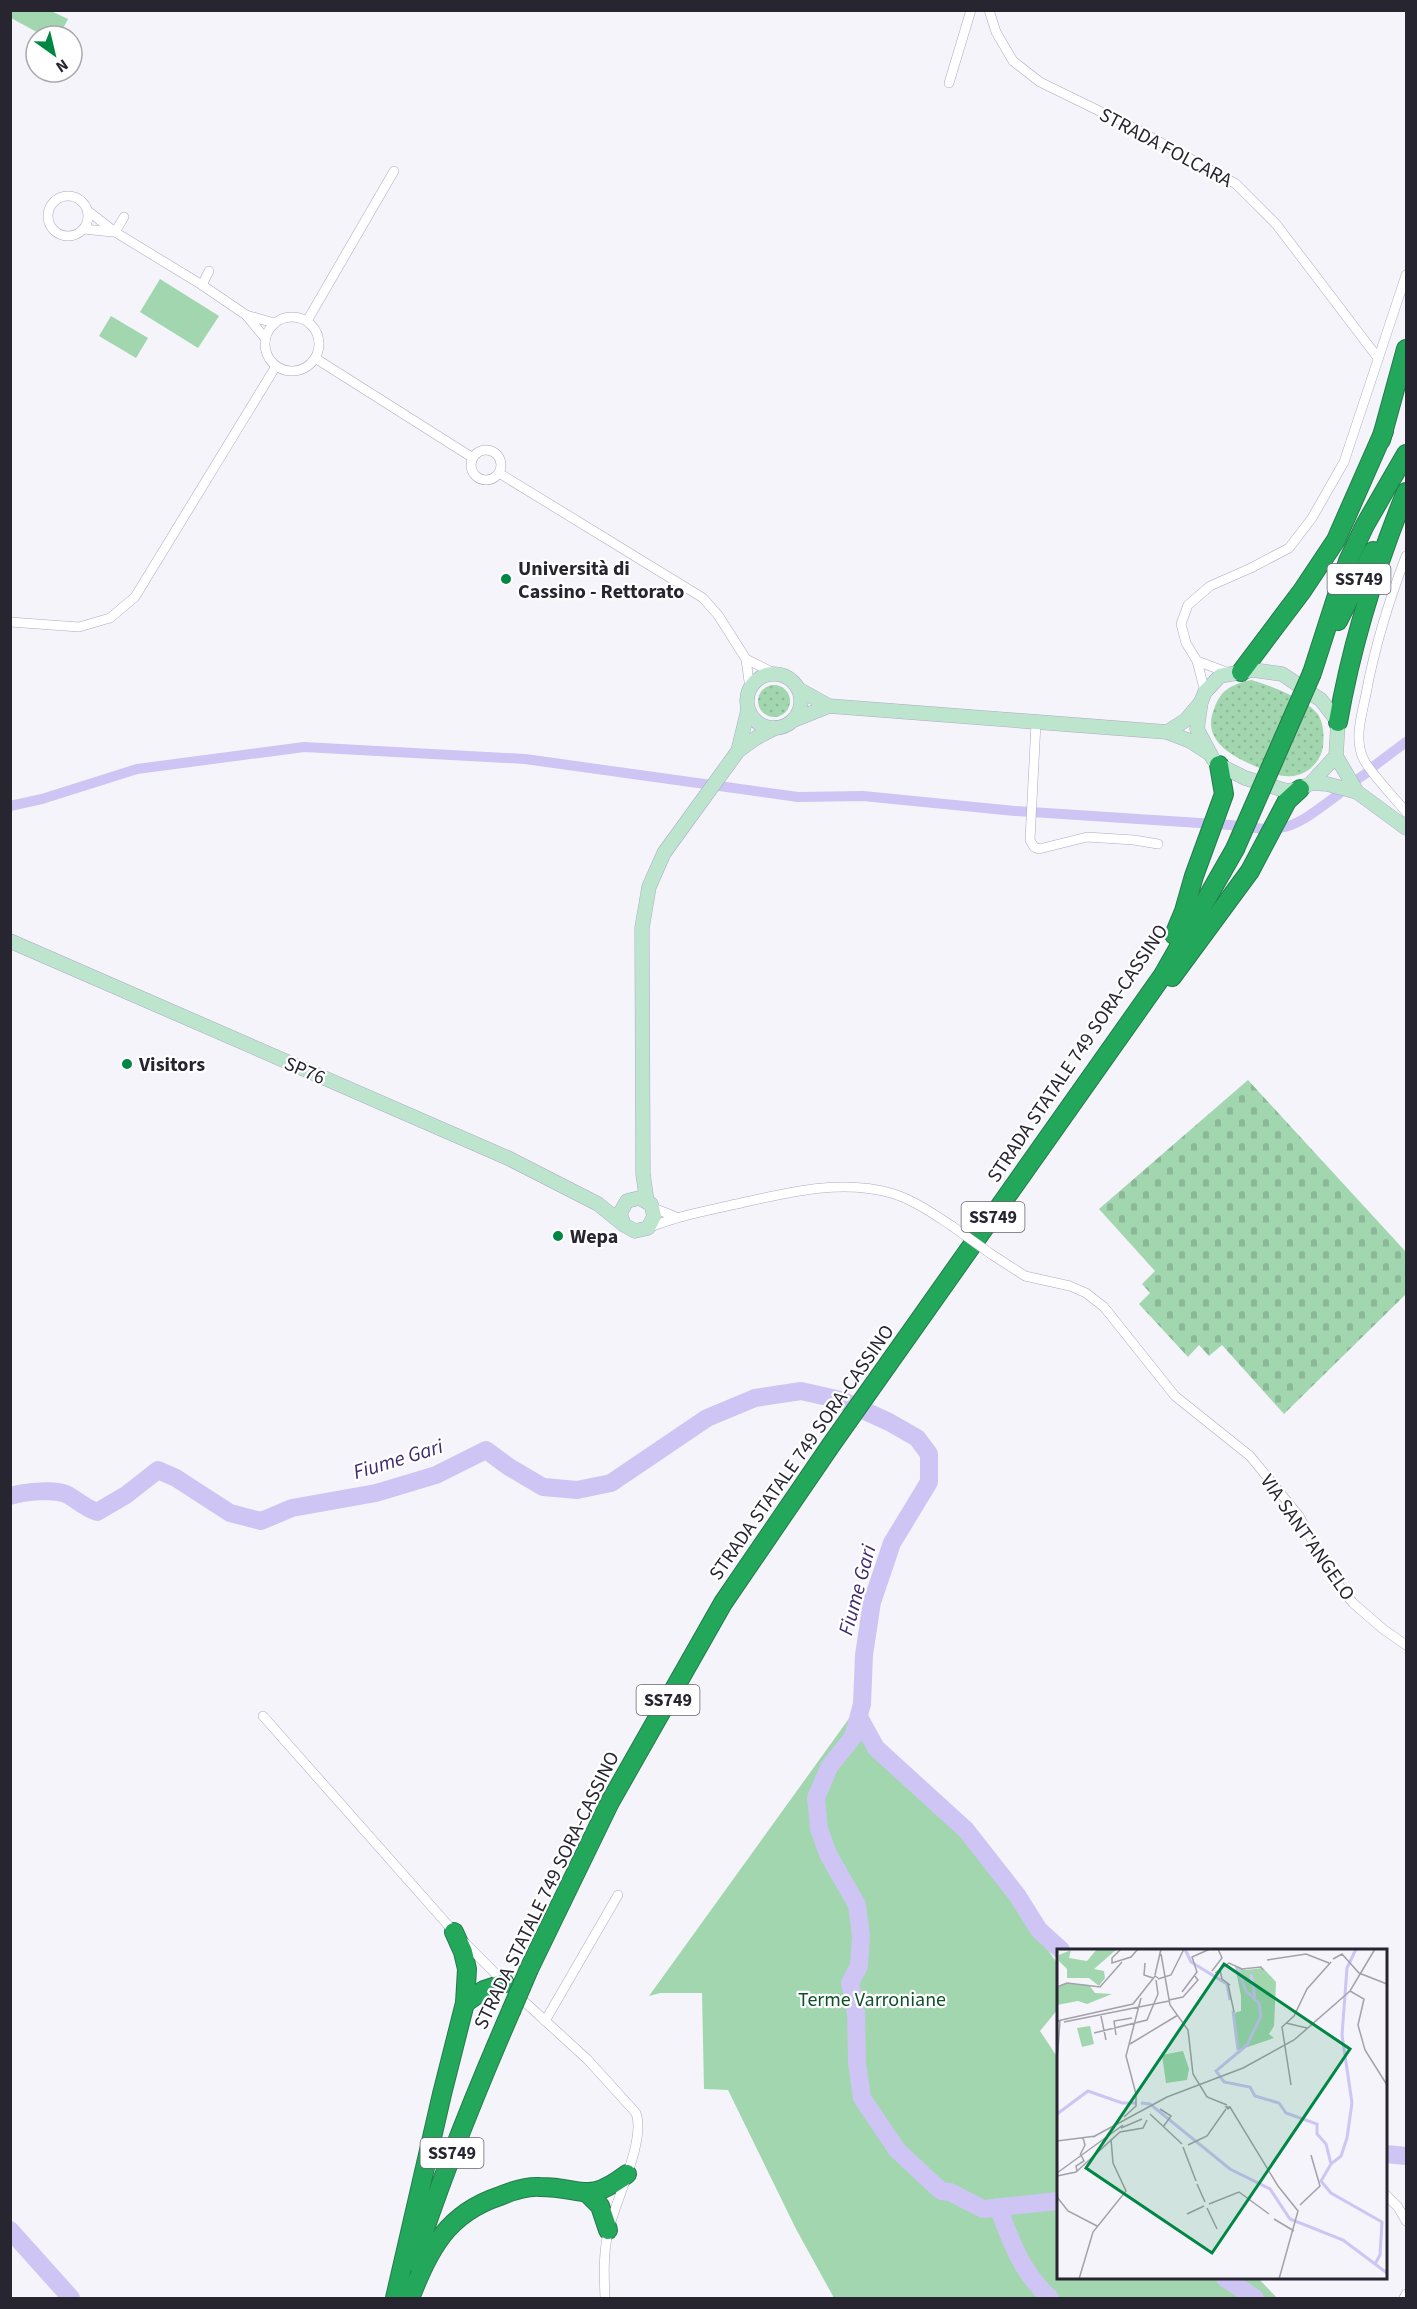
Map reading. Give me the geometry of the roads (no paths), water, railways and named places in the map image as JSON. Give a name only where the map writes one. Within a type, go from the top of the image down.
[{"type":"highway","points":[[1348,561],[1407,349]]},
{"type":"highway","points":[[1236,673],[1302,591],[1336,540],[1384,431]]},
{"type":"highway","name":"STRADA STATALE 749 SORA-CASSINO","points":[[1312,673],[1348,561],[1365,525],[1407,454]]},
{"type":"highway","name":"STRADA STATALE 749 SORA-CASSINO","points":[[402,2298],[432,2204],[477,2088],[529,1969],[610,1802],[723,1603],[831,1445],[1162,975],[1235,849],[1312,673],[1407,484]]},
{"type":"highway","points":[[1338,722],[1346,676],[1368,595],[1407,492]]},
{"type":"highway","points":[[1120,1037],[1170,942],[1184,910],[1224,794],[1213,759]]},
{"type":"highway","points":[[1120,1037],[1174,974],[1250,871],[1287,801],[1305,786]]},
{"type":"highway","points":[[395,2298],[465,2002],[467,1969],[463,1952],[454,1932]]},
{"type":"highway","points":[[465,2002],[484,1990],[505,1983]]},
{"type":"highway","points":[[410,2298],[424,2263],[440,2235],[466,2212],[479,2204],[516,2191],[540,2186],[588,2194],[605,2189],[627,2174]]},
{"type":"highway","points":[[588,2194],[600,2206],[608,2230]]},
{"type":"street","points":[[949,83],[971,10]]},
{"type":"street","name":"STRADA FOLCARA","points":[[989,10],[996,32],[1012,61],[1040,82],[1134,128],[1236,184],[1276,224],[1378,358]]},
{"type":"street","points":[[307,321],[394,171]]},
{"type":"street","points":[[115,232],[84,229],[73,236],[60,234],[51,225],[48,212],[55,200],[68,196],[81,200],[88,211],[115,232],[246,315],[265,338]]},
{"type":"street","points":[[84,229],[89,217],[88,211]]},
{"type":"street","points":[[115,232],[124,218]]},
{"type":"street","points":[[202,285],[209,271]]},
{"type":"street","points":[[1213,759],[1197,729],[1203,697],[1197,660],[1186,643],[1181,624],[1188,605],[1210,586],[1289,548],[1312,518],[1344,462],[1407,275]]},
{"type":"street","points":[[246,315],[274,323]]},
{"type":"street","points":[[290,316],[307,321],[317,334],[318,350],[315,358],[304,368],[297,370],[276,366],[266,354],[265,338],[274,323],[290,316]]},
{"type":"street","points":[[315,358],[473,458]]},
{"type":"street","points":[[10,622],[79,627],[110,618],[135,597],[276,366]]},
{"type":"street","points":[[484,450],[494,452],[501,464],[499,473],[491,480],[480,479],[473,472],[471,462],[473,458],[484,450]]},
{"type":"street","points":[[499,473],[703,598],[718,615],[746,659],[750,689]]},
{"type":"street","points":[[1407,556],[1386,608],[1375,646],[1360,722],[1359,745],[1364,759],[1407,812]]},
{"type":"street","points":[[746,659],[790,678],[800,690],[829,706],[1167,732],[1190,741],[1213,759],[1255,782],[1287,791],[1305,786],[1327,784],[1357,792],[1407,828]]},
{"type":"street","points":[[1197,660],[1236,673]]},
{"type":"street","points":[[1167,732],[1186,720],[1220,676],[1253,669],[1282,674],[1321,700],[1338,722],[1336,756],[1357,792]]},
{"type":"street","points":[[738,751],[748,710],[747,698],[750,689],[759,678],[774,673]]},
{"type":"street","points":[[794,720],[802,706],[800,690]]},
{"type":"street","points":[[643,1174],[620,1213],[624,1225],[635,1231],[648,1228],[654,1216],[649,1205],[643,1174],[642,928],[649,887],[664,853],[738,751],[756,738],[829,706]]},
{"type":"street","points":[[748,710],[759,724],[775,729]]},
{"type":"street","points":[[1036,723],[1031,843],[1040,849],[1087,837],[1158,844]]},
{"type":"street","points":[[1305,786],[1336,756]]},
{"type":"street","name":"SP76","points":[[10,941],[508,1158],[598,1204],[624,1225]]},
{"type":"street","name":"VIA SANT'ANGELO","points":[[648,1228],[676,1217],[806,1189],[853,1187],[891,1193],[920,1205],[1025,1276],[1086,1293],[1104,1307],[1175,1396],[1250,1456],[1299,1516],[1332,1577],[1353,1604],[1407,1646]]},
{"type":"street","points":[[598,1204],[639,1198],[676,1217]]},
{"type":"street","points":[[262,1716],[454,1932],[588,2060],[636,2113],[640,2123],[636,2144],[608,2230],[604,2274],[605,2298]]},
{"type":"street","points":[[545,2021],[618,1895]]},
{"type":"street","points":[[1387,2196],[1407,2221]]},
{"type":"street","points":[[1404,2298],[1407,2294]]},
{"type":"waterway","points":[[1374,766],[1406,742]]},
{"type":"waterway","points":[[10,806],[42,799],[137,769],[304,747],[525,759],[798,797],[863,796],[1015,811],[1265,829],[1289,826],[1300,821],[1339,794]]},
{"type":"waterway","points":[[1355,781],[1368,772]]},
{"type":"waterway","name":"Fiume Gari","points":[[10,1496],[39,1491],[63,1493],[97,1512],[126,1495],[158,1470],[176,1478],[230,1513],[261,1521],[292,1508],[376,1493],[436,1475],[486,1450],[543,1487],[577,1490],[611,1483],[707,1418],[755,1398],[801,1391],[841,1400],[917,1438],[929,1454],[929,1482],[892,1543],[872,1602],[864,1655],[862,1704],[853,1737],[829,1767],[816,1798],[819,1829],[828,1854],[857,1905],[861,1936],[859,1966],[850,1983],[856,2013],[857,2063],[862,2098],[897,2150],[941,2191],[950,2192],[983,2209],[1057,2201]]},
{"type":"waterway","points":[[859,1717],[876,1748],[966,1830],[1017,1895],[1039,1930],[1060,1949]]},
{"type":"waterway","points":[[1387,2154],[1406,2156]]},
{"type":"waterway","points":[[998,2207],[1024,2267],[1050,2298]]},
{"type":"waterway","points":[[10,2230],[71,2298]]},
{"type":"waterway","name":"Fiume Gari","points":[[1226,2279],[1255,2298]]},
{"type":"place","name":"Università di Cassino - Rettorato","points":[[506,579]]},
{"type":"place","name":"Visitors","points":[[127,1064]]},
{"type":"place","name":"Wepa","points":[[558,1236]]},
{"type":"park label","name":"Terme Varroniane","points":[[872,1999]]}]
